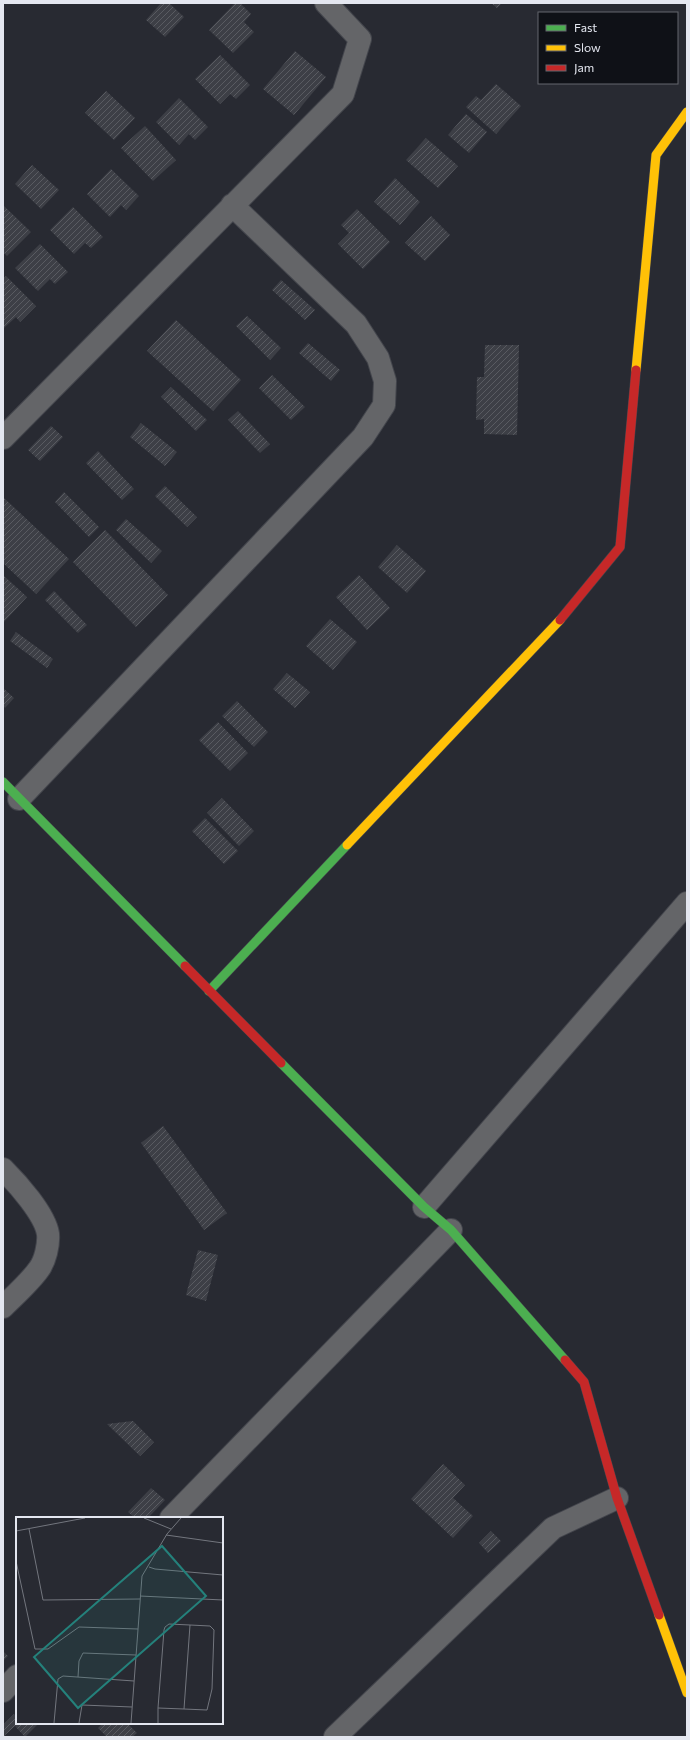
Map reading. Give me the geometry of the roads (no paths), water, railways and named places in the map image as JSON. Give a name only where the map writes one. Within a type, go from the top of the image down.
[{"type":"street","points":[[3,438],[343,94],[360,39],[326,3]]},
{"type":"street","points":[[209,991],[560,620],[620,547],[656,155],[687,112]]},
{"type":"street","points":[[19,799],[363,437],[384,405],[386,381],[378,358],[356,324],[232,205]]},
{"type":"street","points":[[3,782],[424,1207],[450,1230],[584,1382],[617,1498],[687,1693]]},
{"type":"street","points":[[424,1207],[687,903]]},
{"type":"street","points":[[3,1169],[20,1186],[41,1217],[48,1234],[46,1253],[39,1269],[3,1307]]},
{"type":"street","points":[[172,1517],[450,1230]]},
{"type":"street","points":[[335,1737],[553,1528],[617,1498]]},
{"type":"street","points":[[3,1691],[16,1677]]}]
